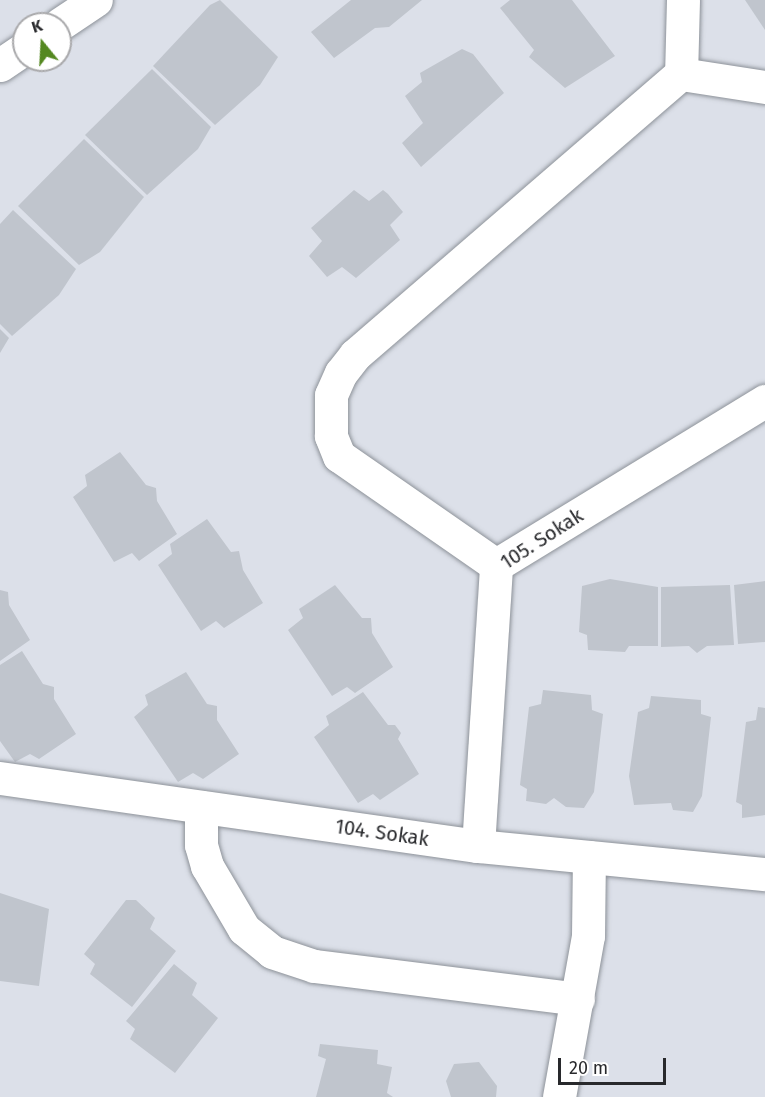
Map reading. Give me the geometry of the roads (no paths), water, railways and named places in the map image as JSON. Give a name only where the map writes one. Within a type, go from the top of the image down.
[{"type":"street","points":[[72,16],[96,0]]},
{"type":"street","points":[[496,565],[339,456],[328,416],[331,394],[341,373],[356,355],[681,74],[683,0]]},
{"type":"street","points":[[681,74],[765,87]]},
{"type":"street","name":"105. Sokak","points":[[478,846],[496,565],[765,401]]},
{"type":"street","name":"104. Sokak","points":[[0,778],[478,846],[765,874]]},
{"type":"street","points":[[201,807],[201,845],[207,866],[244,929],[272,952],[314,966],[578,999]]},
{"type":"street","points":[[560,1097],[588,936],[589,857]]}]
